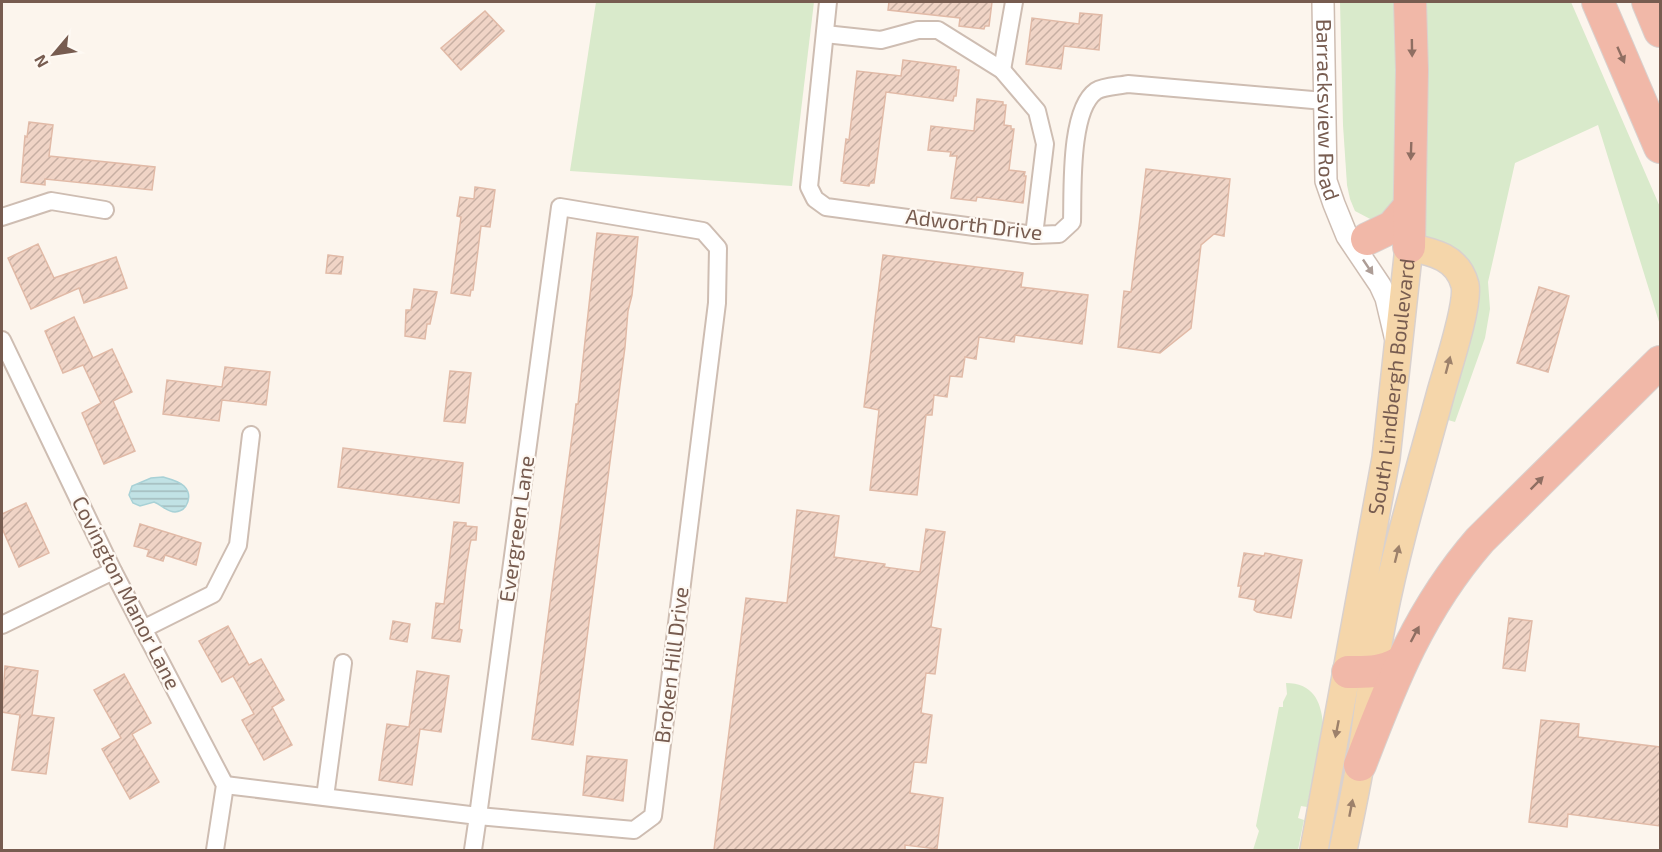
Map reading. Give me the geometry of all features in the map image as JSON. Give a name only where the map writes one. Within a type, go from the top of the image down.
[{"type":"highway","points":[[1409,247],[1412,78],[1410,2]]},
{"type":"highway","points":[[1598,2],[1660,147]]},
{"type":"highway","points":[[1648,2],[1660,31]]},
{"type":"highway","points":[[1367,239],[1392,227],[1409,207]]},
{"type":"highway","points":[[1360,765],[1385,698],[1374,669],[1434,599],[1459,563],[1480,540],[1660,362]]},
{"type":"main road","name":"South Lindbergh Boulevard","points":[[1314,850],[1374,669],[1395,563],[1458,332],[1465,295],[1462,278],[1453,263],[1440,254],[1409,247],[1386,458],[1374,669]]},
{"type":"main road","points":[[1343,850],[1360,765]]},
{"type":"street","name":"Adworth Drive","points":[[828,2],[809,187],[815,199],[826,207],[1034,235],[1059,234],[1072,222],[1077,126],[1087,100],[1098,90],[1128,84],[1324,102]]},
{"type":"street","points":[[1002,70],[1014,2]]},
{"type":"street","name":"Barracksview Road","points":[[1323,2],[1326,181],[1347,236],[1369,267],[1386,298],[1397,345]]},
{"type":"street","points":[[825,34],[881,40],[918,30],[938,30],[1002,70],[1037,111],[1045,144],[1034,235]]},
{"type":"street","points":[[2,217],[51,201],[105,210]]},
{"type":"street","name":"Broken Hill Drive","points":[[225,785],[478,816],[634,830],[653,816],[717,303],[718,248],[703,231],[560,207]]},
{"type":"street","name":"Evergreen Lane","points":[[473,850],[560,207]]},
{"type":"street","name":"Barracksview Road","points":[[1339,216],[1350,228],[1367,239],[1409,247]]},
{"type":"street","name":"Covington Manor Lane","points":[[2,340],[114,571],[225,785]]},
{"type":"street","points":[[143,628],[213,594],[238,545],[250,435]]},
{"type":"street","points":[[2,625],[114,571]]},
{"type":"street","points":[[325,797],[343,663]]},
{"type":"street","points":[[215,850],[225,785]]},
{"type":"green space","points":[[596,2],[814,2],[792,186],[570,171]]},
{"type":"green space","points":[[1340,2],[1399,2],[1395,208],[1374,221],[1355,211],[1347,185]]},
{"type":"green space","points":[[1420,2],[1571,2],[1660,207],[1660,325],[1598,125],[1515,163],[1488,282],[1490,309],[1485,338],[1455,422],[1448,420],[1477,300],[1476,286],[1473,273],[1462,255],[1444,243],[1419,235]]},
{"type":"green space","points":[[1286,683],[1302,686],[1314,694],[1322,715],[1323,724],[1307,807],[1301,806],[1298,818],[1304,820],[1298,850],[1253,850],[1259,831],[1256,826],[1279,707],[1283,707],[1287,694]]},
{"type":"water","points":[[163,477],[180,483],[187,490],[189,498],[183,509],[172,512],[154,502],[140,506],[133,503],[129,495],[132,486],[151,478]]},
{"type":"building","points":[[889,2],[992,2],[989,26],[985,26],[984,29],[959,26],[960,18],[888,10]]},
{"type":"building","points":[[485,11],[504,31],[461,70],[441,48]]},
{"type":"building","points":[[1080,13],[1102,15],[1099,50],[1064,46],[1061,69],[1026,64],[1032,18],[1079,24]]},
{"type":"building","points":[[903,60],[956,67],[956,70],[959,70],[956,96],[953,101],[886,92],[874,183],[870,183],[869,186],[844,183],[841,181],[846,139],[849,140],[857,71],[901,76]]},
{"type":"building","points":[[977,99],[1003,102],[1003,105],[1006,105],[1004,125],[1014,129],[1009,170],[1025,172],[1023,203],[977,197],[976,201],[951,198],[957,156],[950,156],[951,152],[928,150],[931,126],[974,131]]},
{"type":"building","points":[[29,122],[53,125],[49,156],[155,167],[152,190],[45,179],[45,185],[21,182],[25,136],[27,137]]},
{"type":"building","points":[[1146,169],[1230,179],[1224,236],[1214,234],[1201,245],[1191,328],[1160,353],[1118,347],[1124,291],[1131,292]]},
{"type":"building","points":[[475,187],[495,190],[490,227],[481,226],[473,290],[470,296],[451,293],[461,217],[457,216],[460,197],[474,199]]},
{"type":"building","points":[[597,233],[638,237],[573,745],[532,739],[576,404],[578,404]]},
{"type":"building","points":[[38,244],[54,278],[116,257],[127,288],[84,303],[79,288],[31,309],[8,258]]},
{"type":"building","points":[[328,255],[343,257],[341,274],[326,273]]},
{"type":"building","points":[[883,255],[1023,273],[1021,287],[1088,295],[1082,344],[1015,335],[1014,342],[979,337],[976,359],[965,357],[962,377],[950,376],[947,397],[934,395],[932,415],[926,415],[917,495],[870,490],[879,410],[864,407]]},
{"type":"building","points":[[1539,287],[1569,296],[1548,372],[1517,363]]},
{"type":"building","points":[[414,289],[437,292],[425,339],[405,336],[406,310],[411,310]]},
{"type":"building","points":[[74,317],[93,358],[112,349],[132,392],[113,401],[135,451],[104,464],[82,413],[101,403],[83,365],[63,373],[45,331]]},
{"type":"building","points":[[225,367],[270,372],[266,405],[222,400],[219,421],[163,414],[167,380],[222,387]]},
{"type":"building","points":[[450,371],[471,373],[465,423],[444,421]]},
{"type":"building","points":[[343,448],[463,463],[459,503],[338,487]]},
{"type":"building","points":[[26,503],[49,553],[19,567],[2,528],[2,514]]},
{"type":"building","points":[[797,510],[839,516],[834,557],[885,564],[884,567],[920,572],[926,529],[945,532],[931,627],[941,629],[935,674],[926,673],[921,713],[932,715],[926,763],[914,762],[910,793],[943,798],[937,849],[905,845],[905,850],[714,850],[746,598],[787,603]]},
{"type":"building","points":[[454,522],[477,527],[476,540],[471,540],[466,568],[459,629],[462,630],[460,642],[432,638],[436,603],[444,604]]},
{"type":"building","points":[[140,524],[201,543],[196,565],[165,555],[163,561],[147,556],[149,550],[134,546]]},
{"type":"building","points":[[1244,553],[1264,556],[1265,553],[1302,560],[1291,618],[1257,612],[1254,610],[1256,600],[1239,597],[1241,586],[1238,586]]},
{"type":"building","points":[[1509,618],[1532,621],[1525,671],[1503,668]]},
{"type":"building","points":[[393,621],[410,624],[407,642],[390,639]]},
{"type":"building","points":[[228,626],[249,665],[261,659],[284,700],[272,707],[292,745],[264,760],[242,720],[254,714],[233,676],[222,682],[199,641]]},
{"type":"building","points":[[5,666],[38,671],[32,715],[54,718],[46,774],[12,770],[20,715],[2,712]]},
{"type":"building","points":[[417,671],[449,676],[441,732],[420,729],[412,785],[379,780],[387,724],[409,727]]},
{"type":"building","points":[[124,674],[151,723],[132,734],[159,782],[130,799],[102,749],[121,738],[94,690]]},
{"type":"building","points":[[1541,720],[1579,724],[1578,737],[1660,747],[1660,826],[1568,814],[1567,827],[1529,822]]},
{"type":"building","points":[[587,756],[627,760],[623,801],[583,795]]}]
